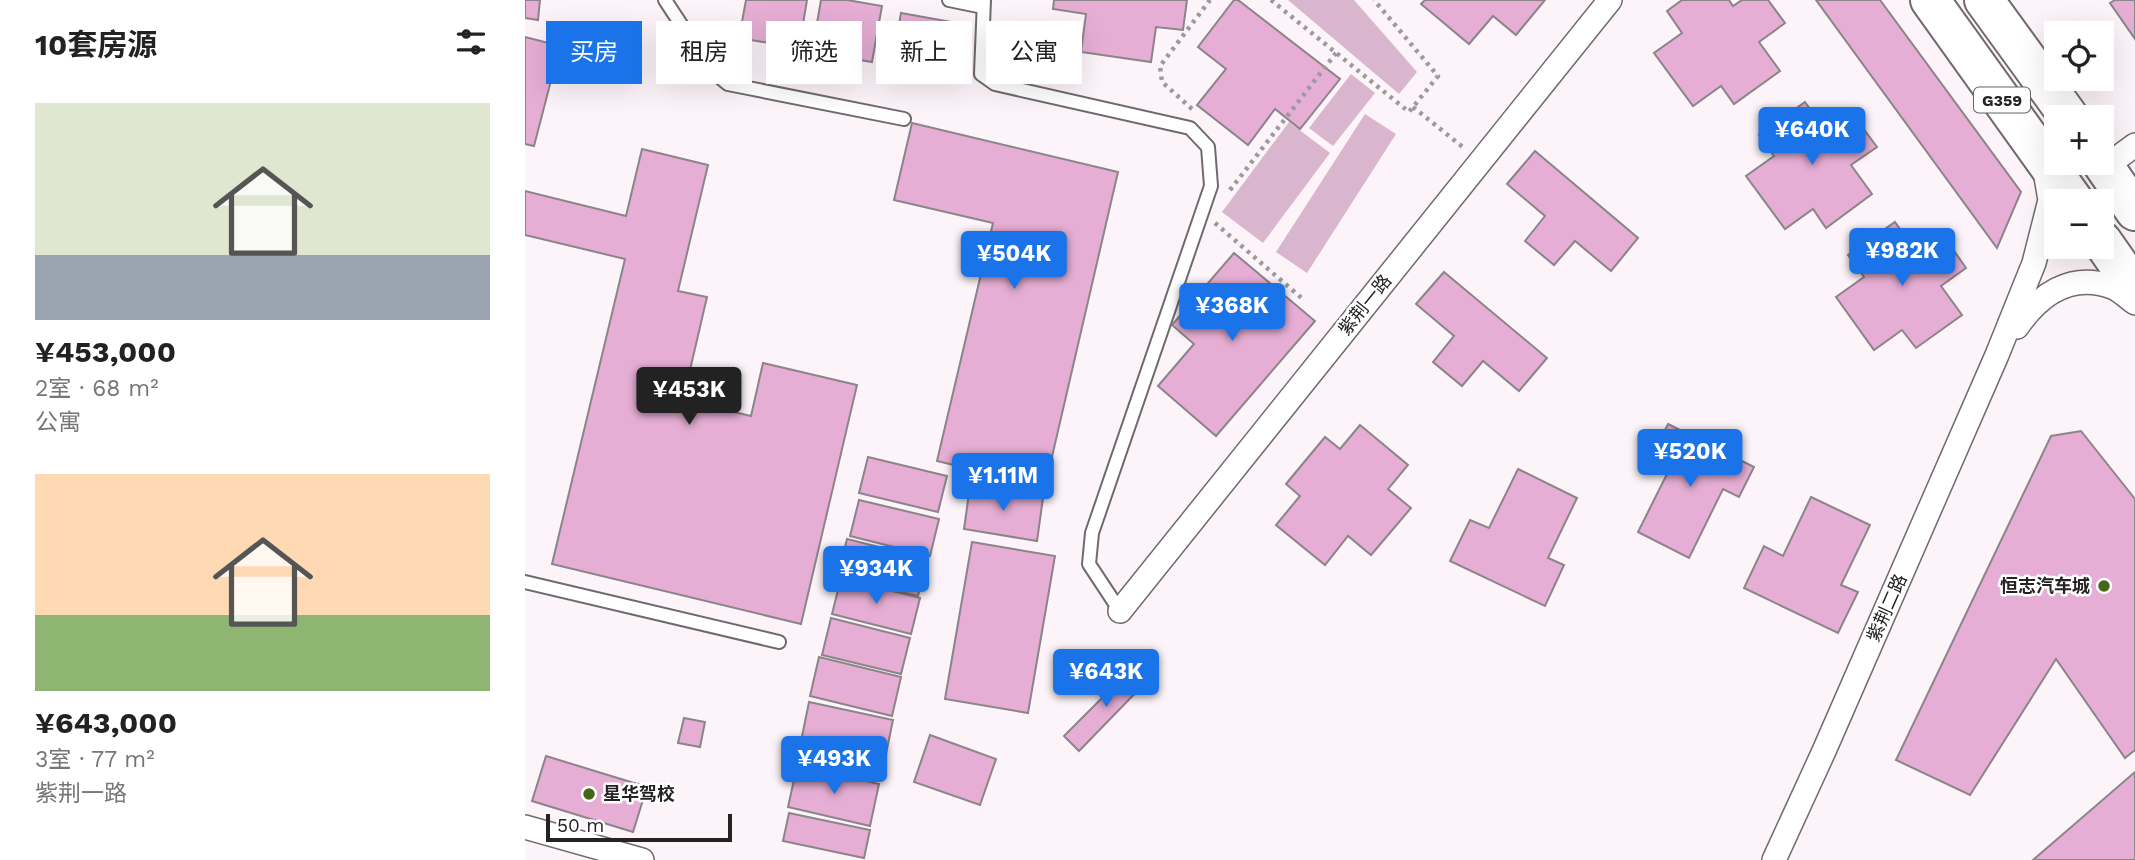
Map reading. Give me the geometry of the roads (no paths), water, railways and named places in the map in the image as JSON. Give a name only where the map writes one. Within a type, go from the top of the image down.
[{"type":"highway","name":"G359","points":[[1930,0],[2066,189]]},
{"type":"highway","name":"G359","points":[[1984,0],[2060,105]]},
{"type":"highway","points":[[2114,158],[2135,211]]},
{"type":"highway","points":[[2114,258],[2135,288]]},
{"type":"street","name":"紫荆一路","points":[[1120,611],[1610,0]]},
{"type":"street","name":"紫荆二路","points":[[1774,860],[1997,355],[2033,263],[2050,200],[2043,157]]},
{"type":"street","name":"紫荆二路","points":[[1997,355],[2031,306],[2061,286],[2086,282],[2113,288],[2135,303]]},
{"type":"street","points":[[525,827],[642,860]]},
{"type":"lane","points":[[665,0],[711,70],[728,84],[904,119]]},
{"type":"lane","points":[[949,0],[983,3],[981,74],[995,84],[1190,128],[1208,147],[1211,186],[1092,533],[1089,564],[1120,611]]},
{"type":"lane","points":[[525,582],[779,642]]},
{"type":"place","name":"恒志汽车城","points":[[2104,586]]},
{"type":"place","name":"星华驾校","points":[[589,794]]}]
